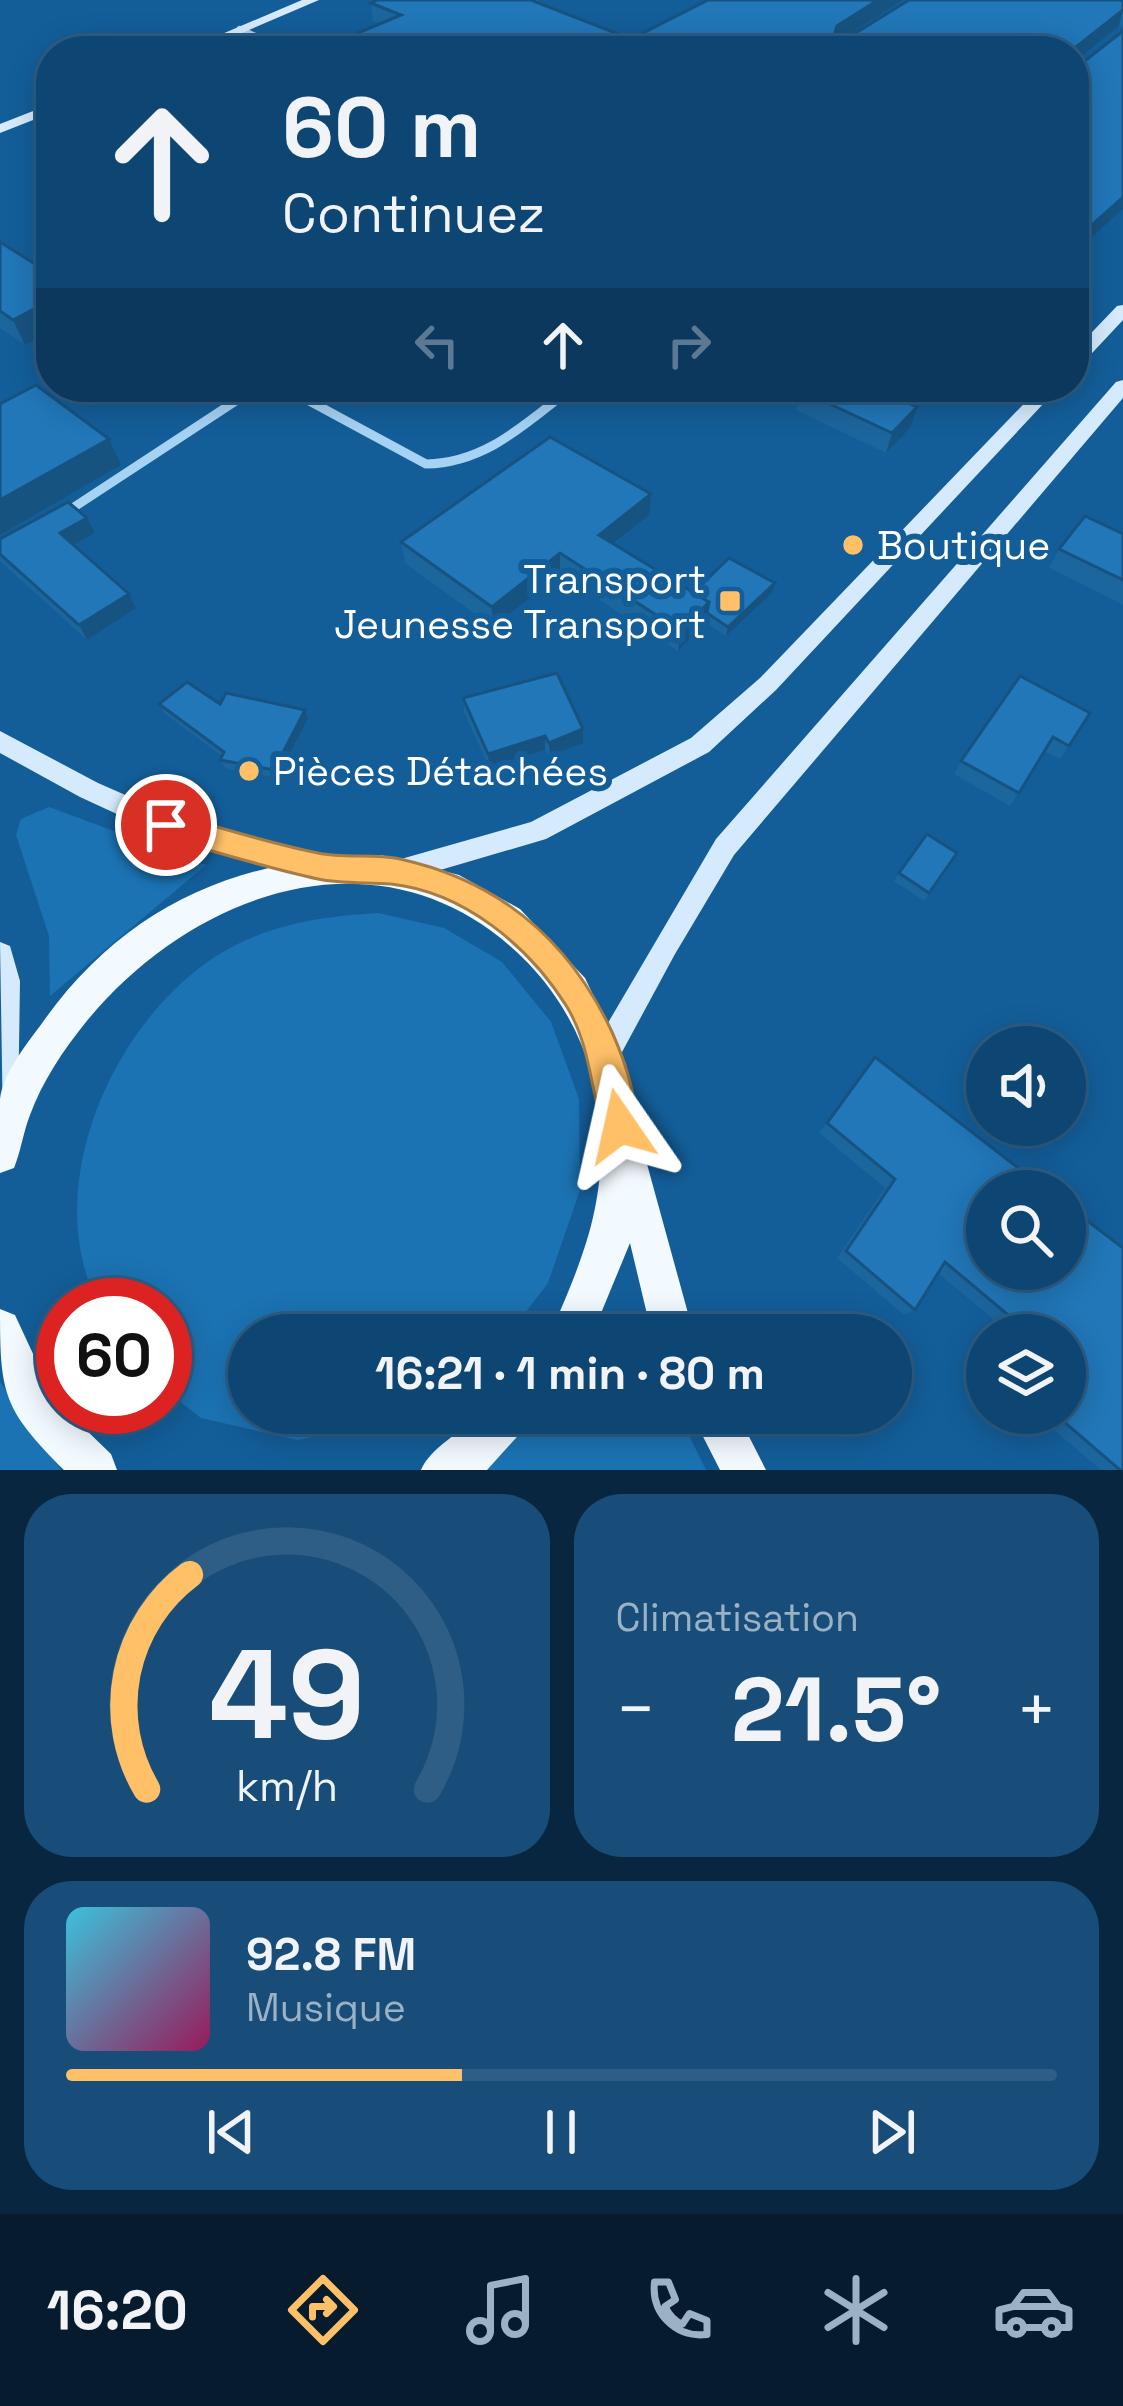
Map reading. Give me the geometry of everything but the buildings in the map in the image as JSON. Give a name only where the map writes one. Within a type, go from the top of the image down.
[{"type":"main road","points":[[225,36],[313,0]]},
{"type":"main road","points":[[0,129],[36,114]]},
{"type":"main road","points":[[1089,346],[1123,310]]},
{"type":"main road","points":[[605,1055],[664,945],[725,847],[1123,386]]},
{"type":"main road","points":[[396,871],[537,831],[700,745],[785,667],[1032,402]]},
{"type":"main road","points":[[0,741],[166,825],[322,867],[396,871],[450,886],[500,913],[544,950],[580,998],[605,1055],[668,1314]]},
{"type":"main road","points":[[1,1146],[42,1050],[99,977],[168,921],[243,884],[322,867]]},
{"type":"main road","points":[[0,955],[6,981],[1,1146]]},
{"type":"main road","points":[[580,1314],[611,1241],[620,1126]]},
{"type":"main road","points":[[0,1330],[39,1414],[95,1470]]},
{"type":"main road","points":[[443,1470],[471,1455],[490,1434]]},
{"type":"main road","points":[[724,1434],[744,1470]]},
{"type":"street","points":[[240,30],[253,36]]},
{"type":"street","points":[[54,520],[236,402]]},
{"type":"street","points":[[311,402],[426,464],[451,466],[475,460],[554,402]]},
{"type":"shaded area","points":[[49,807],[206,865],[50,996],[49,936],[16,835],[21,819]]},
{"type":"shaded area","points":[[378,913],[444,928],[502,962],[551,1022],[579,1099],[580,1190],[548,1283],[524,1314],[228,1314],[228,1424],[192,1411],[192,1278],[90,1278],[82,1256],[77,1204],[84,1150],[102,1097],[128,1048],[161,1004],[200,967],[244,941],[326,918]]},
{"type":"shaded area","points":[[0,1382],[61,1470],[0,1470]]},
{"type":"shaded area","points":[[271,1434],[328,1434],[297,1440]]},
{"type":"shaded area","points":[[501,1434],[688,1434],[706,1470],[466,1470]]},
{"type":"place","name":"Boutique","points":[[853,545]]},
{"type":"place","name":"Transport Jeunesse Transport","points":[[730,601]]},
{"type":"place","name":"Pièces Détachées","points":[[249,771]]},
{"type":"route","points":[[166,825],[322,867],[396,871],[450,886],[500,913],[544,950],[580,998],[605,1055],[620,1126]]}]
